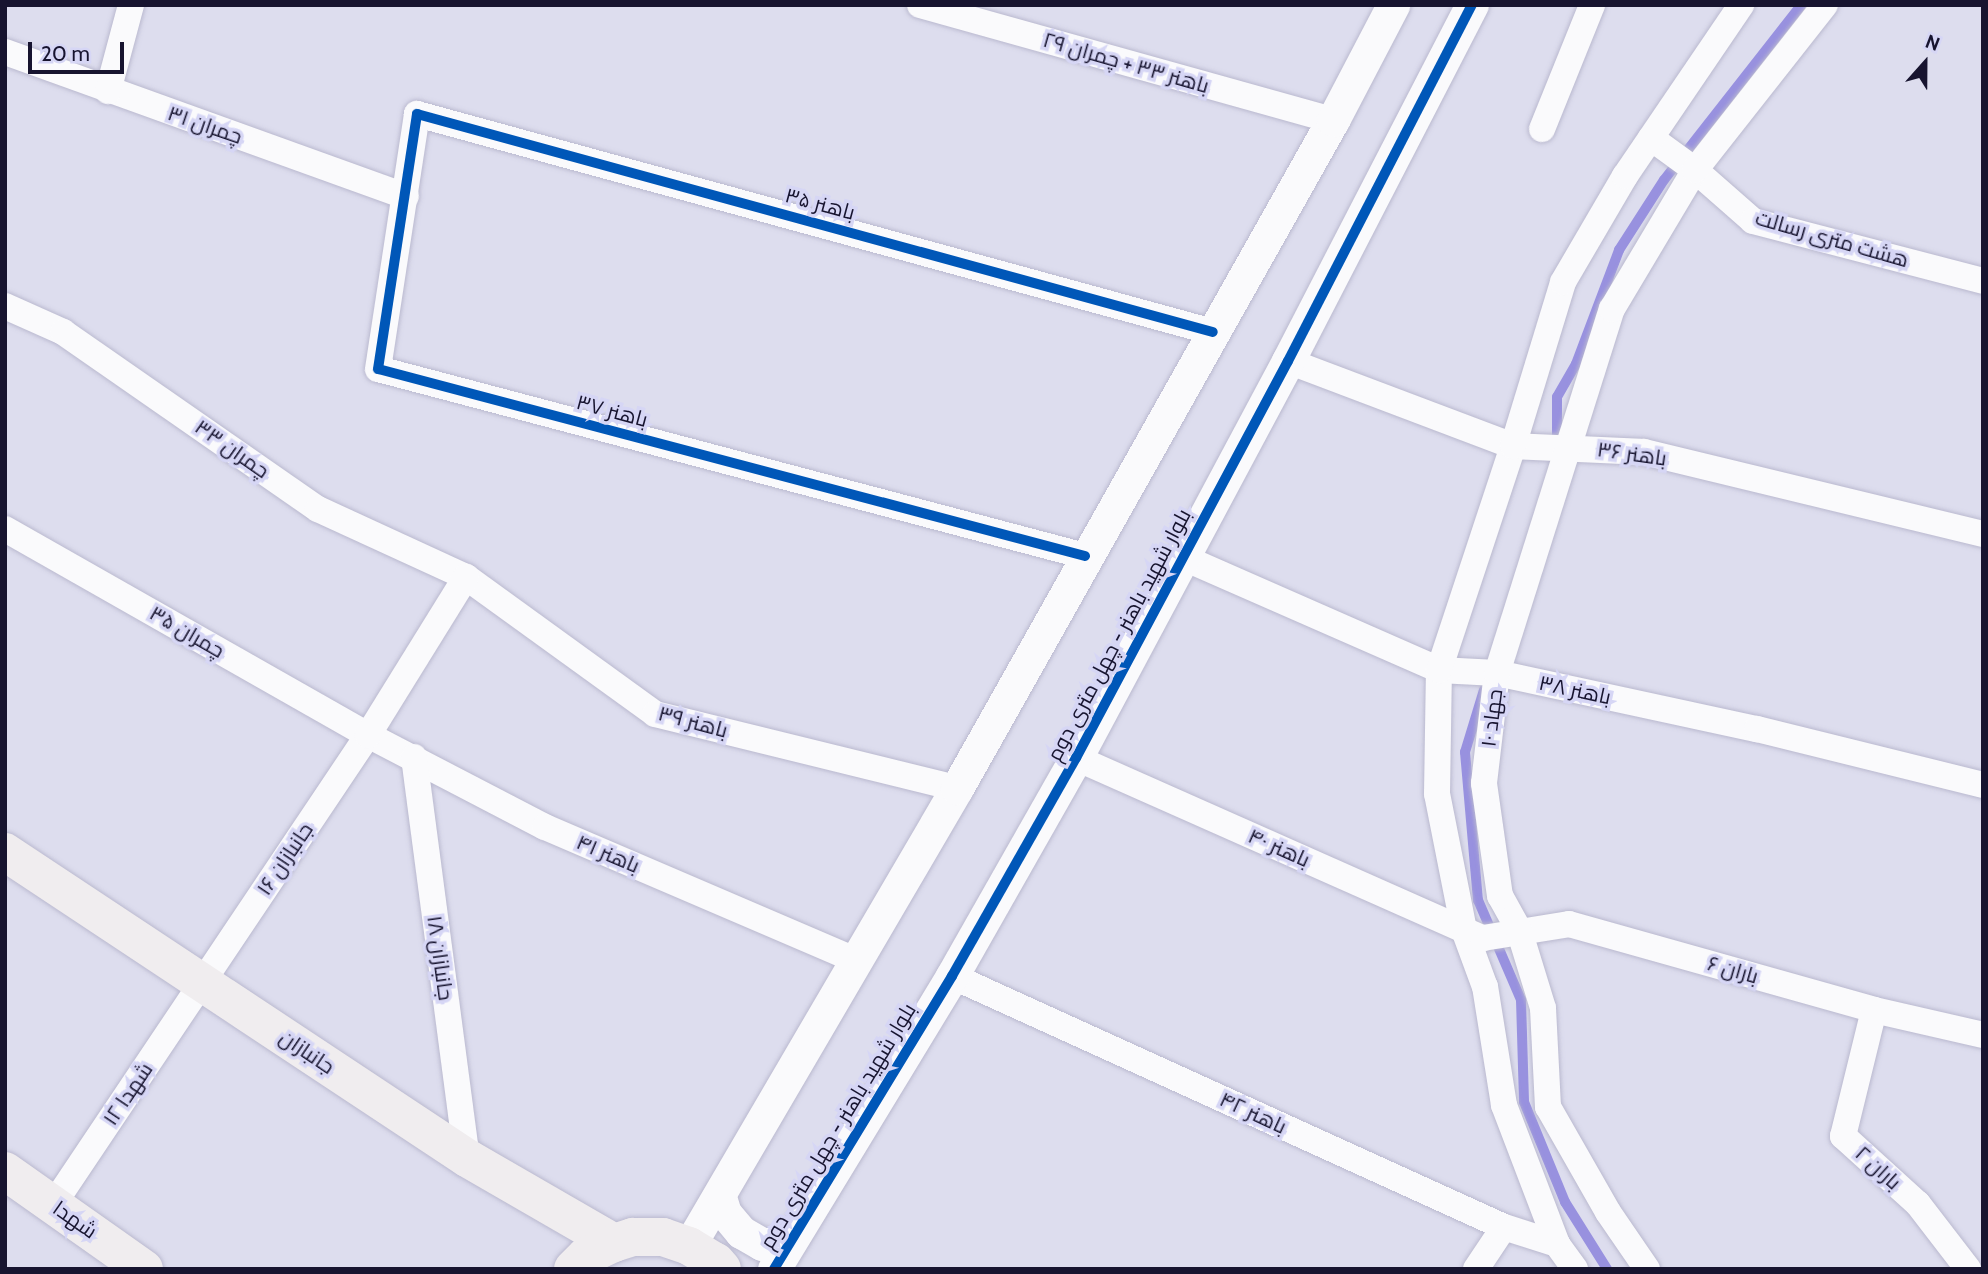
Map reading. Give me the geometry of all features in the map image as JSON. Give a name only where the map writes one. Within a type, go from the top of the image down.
[{"type":"main road","name":"جانبازان","points":[[5,852],[467,1158],[614,1243]]},
{"type":"main road","name":"شهدا","points":[[5,1171],[144,1269]]},
{"type":"main road","points":[[573,1269],[586,1256],[633,1237],[663,1237],[689,1246],[716,1262],[722,1269]]},
{"type":"street","points":[[108,91],[131,5]]},
{"type":"street","name":"باهنر ۳۳ + چمران ۲۹","points":[[920,5],[1333,120]]},
{"type":"street","points":[[689,1246],[957,788],[1085,556],[1333,120],[1393,5]]},
{"type":"street","name":"بلوار شهید باهنر - چهل متری دوم","points":[[780,1257],[863,1125],[952,975],[1076,758],[1288,361],[1472,5]]},
{"type":"street","points":[[1542,129],[1592,5]]},
{"type":"street","points":[[1575,1269],[1557,1244],[1504,1105],[1485,987],[1492,932],[1437,794],[1438,670],[1513,446],[1563,282],[1625,176],[1741,5]]},
{"type":"street","name":"جهاد ۱۰","points":[[1647,1269],[1608,1212],[1548,1108],[1543,1007],[1492,932],[1500,896],[1484,783],[1497,673],[1612,309],[1695,170],[1825,5]]},
{"type":"street","name":"چمران ۳۱","points":[[5,52],[406,196]]},
{"type":"street","name":"باهنر ۳۷","points":[[417,114],[378,369],[1085,556]]},
{"type":"street","name":"باهنر ۳۵","points":[[417,114],[1213,332]]},
{"type":"street","name":"هشت متری رسالت","points":[[1651,138],[1695,170],[1753,221],[1983,281]]},
{"type":"street","name":"چمران ۳۳","points":[[5,306],[63,332],[318,509],[466,577]]},
{"type":"street","name":"باهنر ۳۶","points":[[1288,361],[1513,446],[1569,446],[1644,452],[1983,534]]},
{"type":"street","name":"چمران ۳۵","points":[[5,528],[368,735]]},
{"type":"street","name":"باهنر ۳۸","points":[[1182,557],[1438,670],[1497,673],[1757,729],[1983,785]]},
{"type":"street","name":"جانبازان ۱۶","points":[[202,983],[368,735],[466,577]]},
{"type":"street","name":"باهنر ۳۹","points":[[466,577],[655,714],[957,788]]},
{"type":"street","name":"باهنر ۴۱","points":[[368,735],[545,827],[855,960]]},
{"type":"street","name":"جانبازان ۱۸","points":[[414,757],[467,1158]]},
{"type":"street","name":"باهنر ۴۰","points":[[1076,758],[1492,932]]},
{"type":"street","name":"باران ۶","points":[[1492,932],[1569,924],[1874,1010],[1983,1035]]},
{"type":"street","name":"باهنر ۴۲","points":[[952,975],[1504,1227],[1557,1244]]},
{"type":"street","name":"شهدا ۱۲","points":[[53,1205],[202,983]]},
{"type":"street","name":"باران ۲","points":[[1874,1010],[1843,1136],[1918,1204],[1968,1269]]},
{"type":"street","points":[[720,1197],[725,1213],[741,1232],[780,1257]]},
{"type":"street","points":[[1476,1269],[1504,1227]]},
{"type":"waterway","points":[[1557,446],[1557,397],[1576,364],[1619,250],[1664,180],[1801,5]]},
{"type":"waterway","points":[[1484,690],[1465,752],[1478,900],[1521,1000],[1524,1102],[1565,1202],[1607,1269]]},
{"type":"cycle path","points":[[774,1269],[952,976],[1076,758],[1288,361],[1472,5]]},
{"type":"cycle path","points":[[1085,556],[378,369],[417,114],[1213,332]]}]
